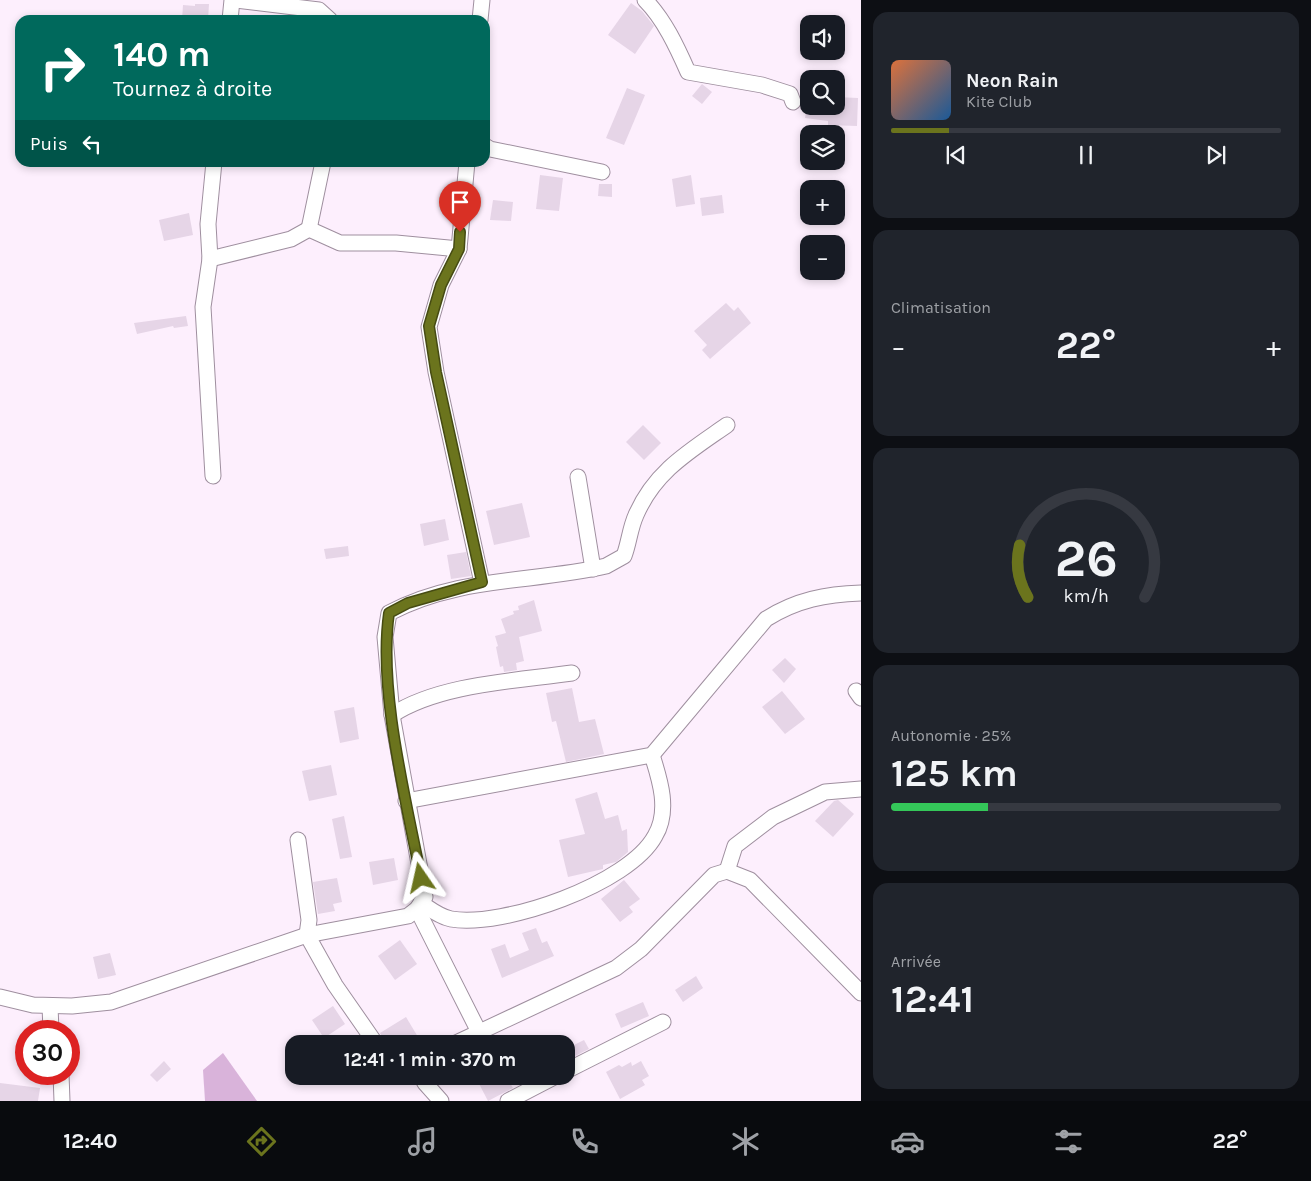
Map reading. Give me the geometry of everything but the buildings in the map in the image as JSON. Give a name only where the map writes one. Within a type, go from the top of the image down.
[{"type":"street","points":[[230,15],[232,0]]},
{"type":"street","points":[[236,0],[319,10],[324,15]]},
{"type":"street","points":[[480,15],[482,0]]},
{"type":"street","points":[[645,0],[653,8],[688,72],[762,85],[790,94],[794,102]]},
{"type":"street","points":[[490,150],[602,172]]},
{"type":"street","points":[[213,476],[203,307],[210,260],[208,224],[214,167]]},
{"type":"street","points":[[210,260],[291,239],[309,229],[321,167]]},
{"type":"street","points":[[467,167],[459,249],[441,285],[429,326],[436,372],[482,582]]},
{"type":"street","points":[[309,229],[340,243],[396,244],[459,249]]},
{"type":"street","points":[[0,997],[34,1005],[50,1006],[110,1002],[307,935],[408,916],[419,906],[425,897],[406,801],[392,715],[385,637],[389,613],[408,603],[482,582],[593,569],[606,566],[624,556],[635,517],[650,489],[671,464],[727,425]]},
{"type":"street","points":[[578,477],[593,569]]},
{"type":"street","points":[[406,801],[652,755],[766,619],[786,606],[814,598],[836,594],[861,593]]},
{"type":"street","points":[[392,715],[410,703],[468,688],[572,673]]},
{"type":"street","points":[[419,906],[450,919],[492,918],[563,899],[601,882],[634,861],[656,836],[662,811],[663,790],[652,755]]},
{"type":"street","points":[[727,871],[735,846],[773,817],[825,792],[861,789]]},
{"type":"street","points":[[298,840],[309,920],[307,935],[335,985],[370,1035]]},
{"type":"street","points":[[473,1035],[616,968],[641,949],[714,875],[727,871],[750,880],[861,993]]},
{"type":"street","points":[[419,906],[479,1032]]},
{"type":"street","points":[[50,1006],[51,1020]]},
{"type":"street","points":[[575,1066],[662,1022]]},
{"type":"street","points":[[61,1085],[62,1101]]},
{"type":"street","points":[[428,1085],[441,1101]]},
{"type":"street","points":[[508,1101],[539,1085]]},
{"type":"shaded area","points":[[223,1053],[257,1101],[205,1101],[203,1070]]},
{"type":"route","points":[[421,878],[392,715],[385,637],[389,613],[408,603],[482,582],[436,372],[429,326],[441,285],[459,249],[460,232]]}]
